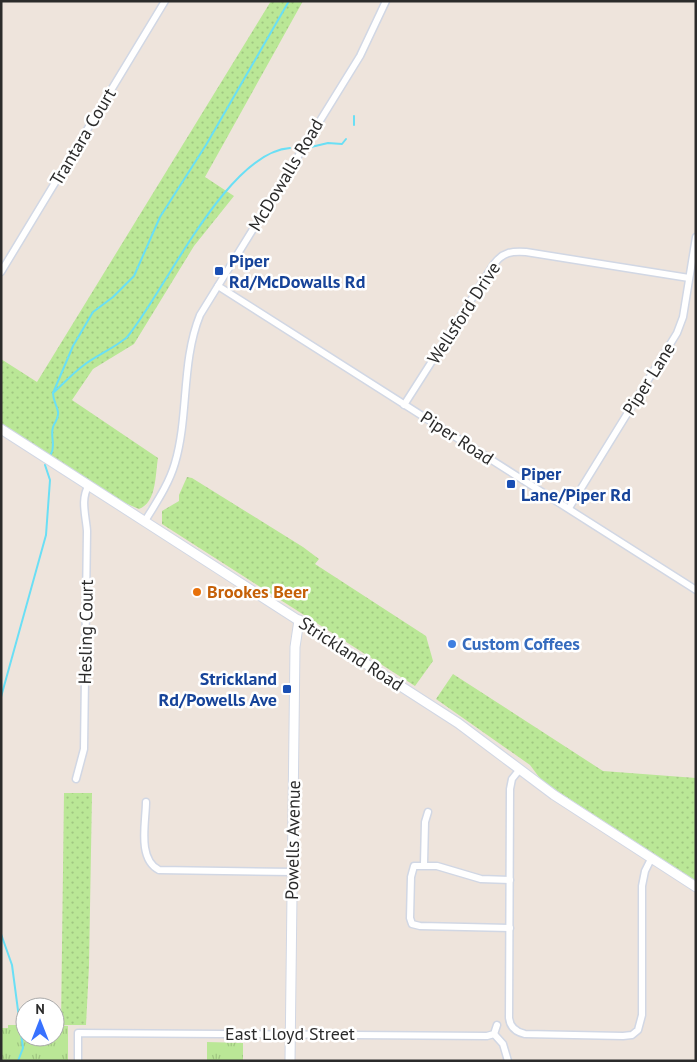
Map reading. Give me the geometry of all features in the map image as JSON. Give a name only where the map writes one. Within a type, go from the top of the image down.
[{"type":"main road","name":"Strickland Road","points":[[1,429],[458,723],[566,803],[696,887]]},
{"type":"main road","name":"Powells Avenue","points":[[290,1061],[296,637],[299,620]]},
{"type":"street","name":"Trantara Court","points":[[1,272],[165,1]]},
{"type":"street","name":"McDowalls Road","points":[[145,521],[165,487],[175,463],[194,332],[204,308],[360,56],[386,1]]},
{"type":"street","name":"Piper Lane","points":[[569,508],[673,342],[683,317],[696,236]]},
{"type":"street","name":"Wellsford Drive","points":[[404,405],[494,264],[509,252],[526,252],[689,278]]},
{"type":"street","name":"Piper Road","points":[[218,286],[696,590]]},
{"type":"street","name":"Hesling Court","points":[[76,779],[84,749],[87,531],[84,502],[85,490],[89,485]]},
{"type":"street","points":[[520,769],[512,779],[510,789],[509,1018],[515,1030],[525,1034],[622,1036],[635,1033],[641,1024],[642,886],[645,872],[652,859]]},
{"type":"street","points":[[146,802],[146,852],[151,865],[159,870],[293,872]]},
{"type":"street","points":[[424,864],[425,822],[428,812]]},
{"type":"street","points":[[510,880],[481,879],[446,868],[424,864],[414,866],[411,871],[410,918],[412,924],[420,926],[510,928]]},
{"type":"street","points":[[497,1025],[494,1034],[503,1044],[508,1061]]},
{"type":"street","name":"East Lloyd Street","points":[[78,1061],[78,1033],[487,1036],[494,1034]]},
{"type":"green space","points":[[271,1],[303,1],[205,177],[234,196],[194,246],[134,344],[93,369],[72,400],[158,458],[152,494],[145,505],[139,509],[118,500],[1,424],[1,359],[37,382]]},
{"type":"green space","points":[[187,477],[192,478],[303,547],[319,559],[315,564],[426,636],[433,661],[415,686],[162,524],[162,511],[179,501],[179,495]]},
{"type":"green space","points":[[453,674],[603,771],[696,778],[696,881],[542,781],[530,765],[436,699]]},
{"type":"green space","points":[[64,793],[92,793],[86,1025],[65,1025],[65,997],[61,997]]},
{"type":"green space","points":[[8,1025],[15,1025],[15,1047],[65,1047],[65,1026],[68,1026],[68,1061],[1,1061],[1,1028],[8,1028]]},
{"type":"green space","points":[[207,1042],[243,1043],[243,1061],[207,1061]]},
{"type":"waterway","points":[[53,393],[73,346],[93,312],[113,297],[134,276],[160,217],[206,145],[289,1]]},
{"type":"waterway","points":[[354,116],[354,125]]},
{"type":"waterway","points":[[311,147],[328,143],[342,144],[346,139]]},
{"type":"waterway","points":[[51,454],[53,447],[52,431],[58,414],[53,393],[84,365],[128,336],[199,227],[221,197],[243,173],[266,155],[290,148]]},
{"type":"waterway","points":[[1,697],[46,535],[50,480],[45,465]]},
{"type":"waterway","points":[[1,934],[12,965],[23,1048],[18,1061]]},
{"type":"place","name":"Piper Rd/McDowalls Rd","points":[[219,271]]},
{"type":"place","name":"Piper Lane/Piper Rd","points":[[511,484]]},
{"type":"place","name":"Brookes Beer","points":[[197,592]]},
{"type":"place","name":"Custom Coffees","points":[[452,644]]},
{"type":"place","name":"Strickland Rd/Powells Ave","points":[[287,689]]}]
